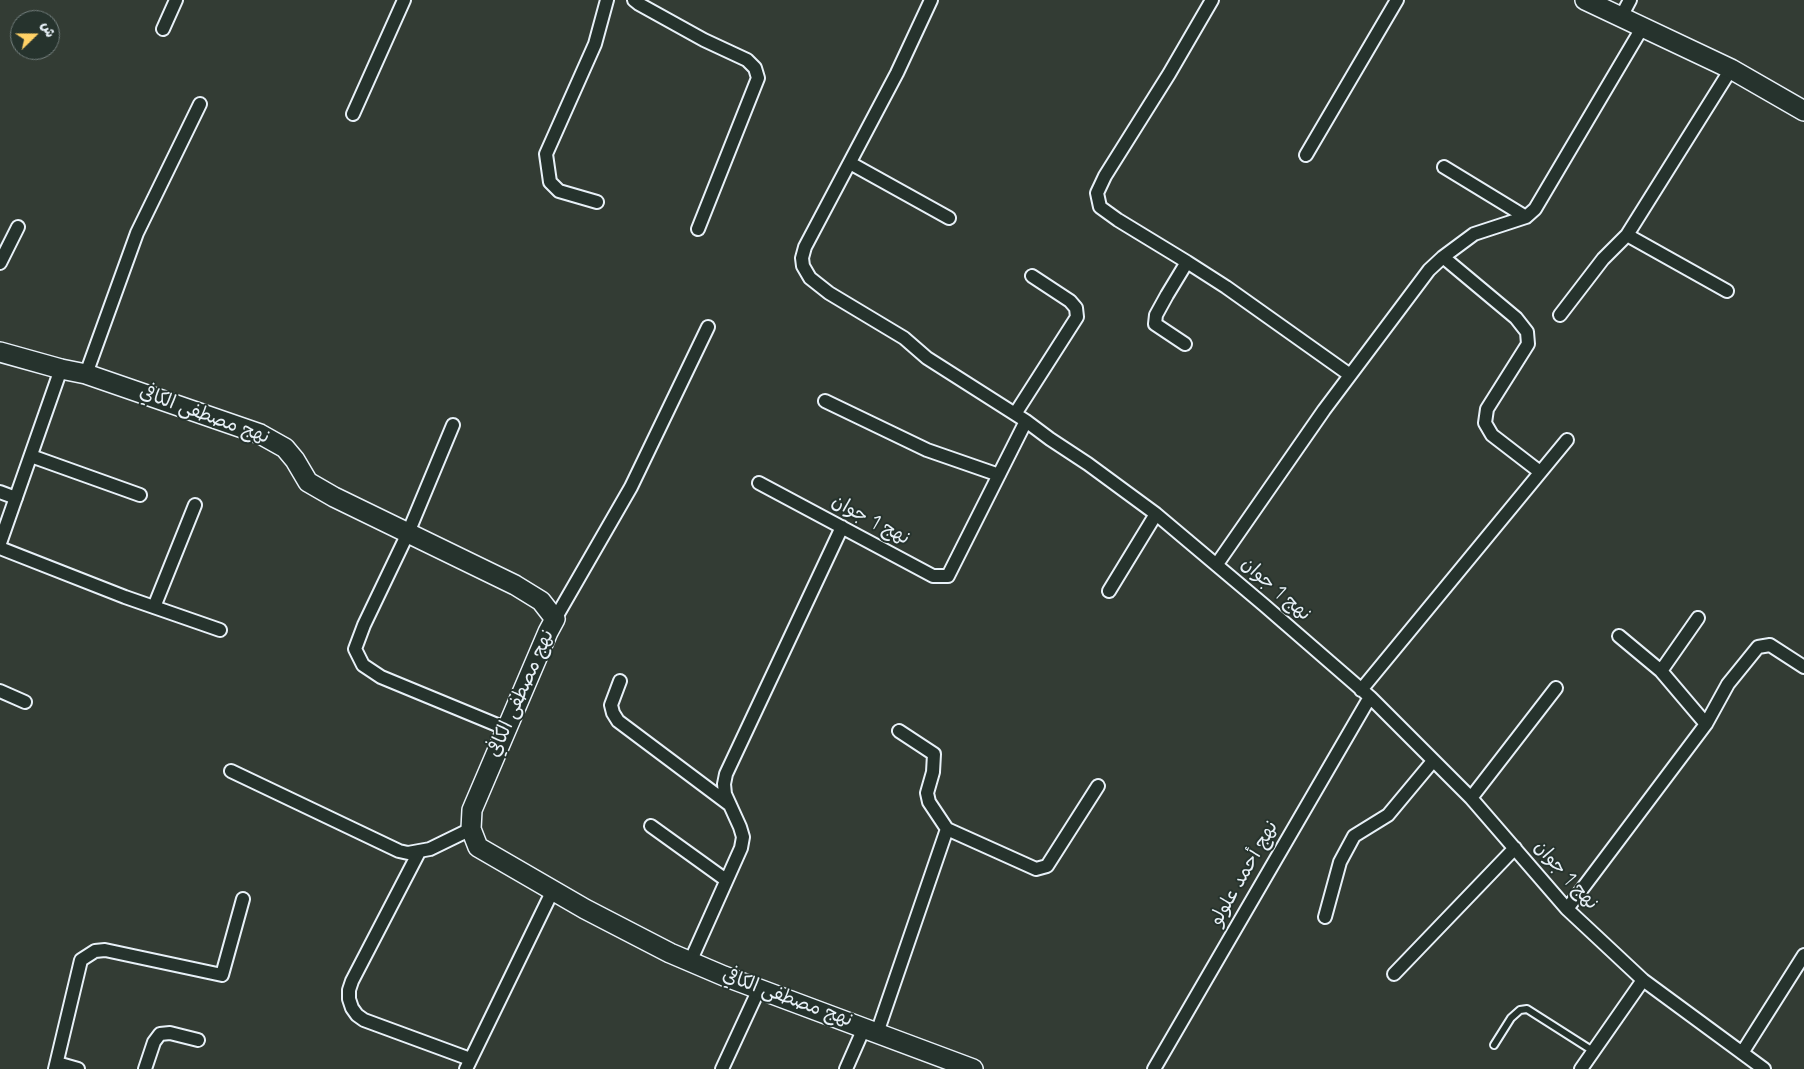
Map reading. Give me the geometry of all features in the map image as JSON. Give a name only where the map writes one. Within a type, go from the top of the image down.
[{"type":"street","points":[[163,29],[176,0]]},
{"type":"street","points":[[353,114],[404,0]]},
{"type":"street","points":[[598,202],[559,191],[550,182],[546,154],[595,44],[608,0]]},
{"type":"street","points":[[634,0],[704,40],[747,60],[755,68],[758,78],[698,229]]},
{"type":"street","points":[[931,0],[897,73],[805,246],[802,258],[803,266],[810,278],[829,293],[904,338],[927,358],[1021,417],[1077,317],[1076,308],[1070,301],[1032,276]]},
{"type":"street","points":[[1212,0],[1106,176],[1097,194],[1100,207],[1188,262],[1350,375]]},
{"type":"street","points":[[1306,156],[1396,0]]},
{"type":"street","points":[[1585,0],[1731,69],[1804,111]]},
{"type":"street","points":[[1621,17],[1630,0]]},
{"type":"street","points":[[1217,564],[1324,410],[1429,270],[1474,234],[1526,216],[1535,209],[1642,28]]},
{"type":"street","points":[[1560,316],[1603,259],[1626,236],[1731,69]]},
{"type":"street","points":[[86,374],[137,233],[200,104]]},
{"type":"street","points":[[850,163],[949,218]]},
{"type":"street","points":[[1444,167],[1526,216]]},
{"type":"street","points":[[0,263],[18,226]]},
{"type":"street","points":[[1626,236],[1727,290]]},
{"type":"street","points":[[1443,257],[1516,318],[1527,332],[1528,344],[1486,409],[1485,423],[1492,435],[1540,472]]},
{"type":"street","points":[[1185,344],[1156,324],[1156,315],[1188,262]]},
{"type":"street","points":[[555,619],[631,487],[708,327]]},
{"type":"street","name":"نهج مصطفى الكافي","points":[[0,352],[61,370],[86,374],[260,434],[285,448],[295,460],[308,482],[334,497],[515,585],[541,601],[555,619],[472,810],[471,829],[478,847],[670,953],[759,989],[971,1069]]},
{"type":"street","points":[[0,543],[61,370]]},
{"type":"street","points":[[825,400],[927,450],[999,475]]},
{"type":"street","name":"نهج 1 جوان","points":[[760,483],[933,576],[948,576],[999,475],[1021,417],[1050,440],[1088,464],[1156,514],[1217,564],[1365,694],[1471,798],[1567,909],[1643,980],[1764,1069]]},
{"type":"street","points":[[453,425],[408,533],[364,625],[355,650],[363,665],[381,677],[507,729]]},
{"type":"street","name":"نهج أحمد علولو","points":[[1154,1069],[1365,694],[1540,472],[1568,440]]},
{"type":"street","points":[[31,456],[140,495]]},
{"type":"street","points":[[0,492],[16,498]]},
{"type":"street","points":[[154,607],[195,506]]},
{"type":"street","points":[[1110,591],[1156,514]]},
{"type":"street","points":[[690,962],[741,848],[743,837],[740,826],[725,794],[726,774],[842,527]]},
{"type":"street","points":[[0,548],[220,630]]},
{"type":"street","points":[[1661,671],[1698,618]]},
{"type":"street","points":[[1619,636],[1661,671],[1706,724]]},
{"type":"street","points":[[1567,909],[1706,724],[1728,684],[1758,647],[1770,645],[1804,667]]},
{"type":"street","points":[[620,682],[611,705],[618,721],[730,805]]},
{"type":"street","points":[[1471,798],[1556,688]]},
{"type":"street","points":[[0,691],[25,702]]},
{"type":"street","points":[[899,731],[934,754],[927,793],[930,802],[947,828],[1036,869],[1047,866],[1098,786]]},
{"type":"street","points":[[1325,917],[1340,862],[1354,836],[1388,815],[1433,761]]},
{"type":"street","points":[[231,771],[399,851],[408,853],[419,852],[471,829]]},
{"type":"street","points":[[651,826],[726,880]]},
{"type":"street","points":[[846,1069],[871,1030],[947,828]]},
{"type":"street","points":[[1394,974],[1515,848]]},
{"type":"street","points":[[419,852],[352,981],[349,999],[352,1008],[364,1020],[468,1064],[553,890]]},
{"type":"street","points":[[78,1069],[56,1066],[81,960],[95,951],[104,950],[222,975],[243,900]]},
{"type":"street","points":[[1742,1053],[1804,955]]},
{"type":"street","points":[[1581,1069],[1643,980]]},
{"type":"street","points":[[722,1069],[759,989]]},
{"type":"street","points":[[145,1069],[154,1042],[160,1034],[170,1033],[198,1040]]},
{"type":"lane","points":[[1494,1045],[1512,1018],[1520,1010],[1528,1009],[1593,1051]]}]
